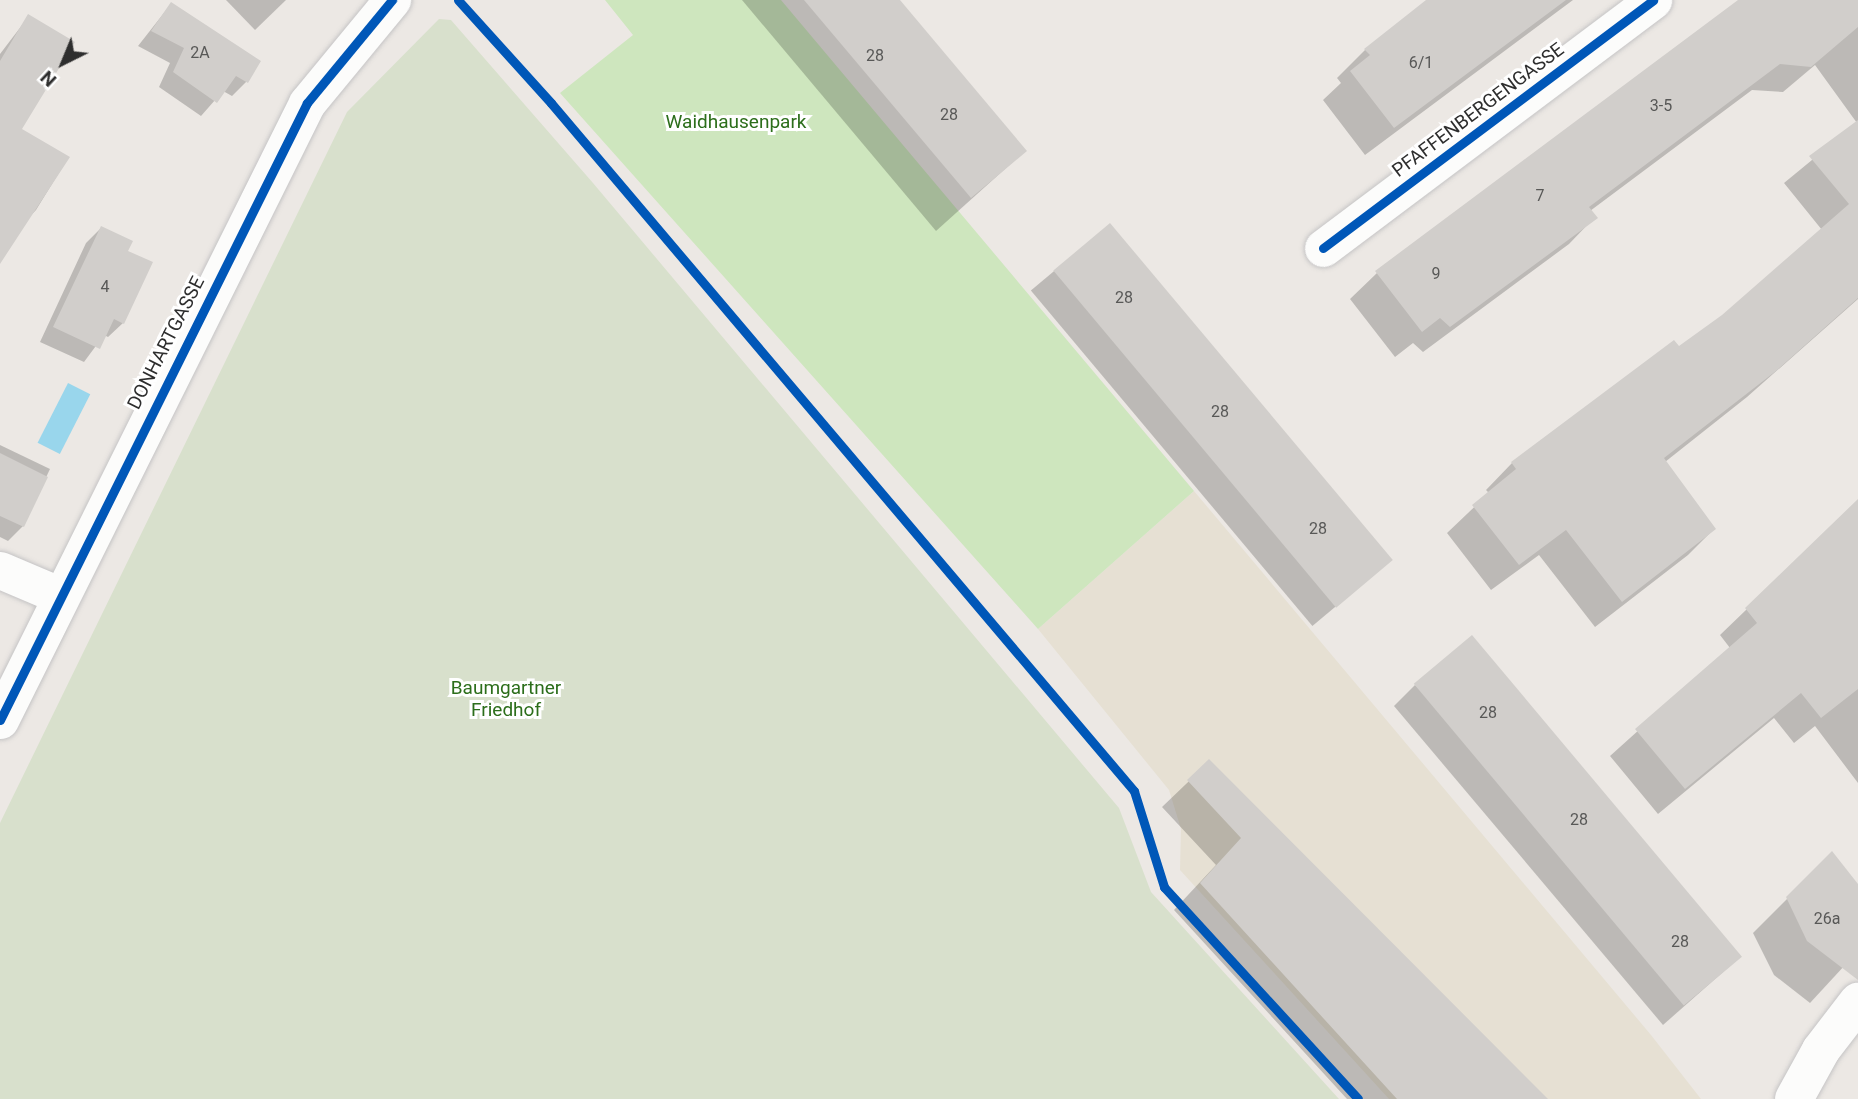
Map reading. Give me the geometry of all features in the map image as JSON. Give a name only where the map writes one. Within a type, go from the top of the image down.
[{"type":"street","name":"DONHARTGASSE","points":[[0,720],[59,595],[307,103],[392,0]]},
{"type":"street","name":"PFAFFENBERGENGASSE","points":[[1324,248],[1653,0]]},
{"type":"street","points":[[0,570],[59,595]]},
{"type":"street","points":[[1794,1099],[1821,1050],[1858,1002]]},
{"type":"shaded area","points":[[1194,491],[1651,1035],[1701,1099],[1389,1099],[1180,870],[1181,829],[1169,790],[1038,629]]},
{"type":"green space","name":"Waidhausenpark","points":[[605,0],[781,0],[1194,491],[1038,629],[560,93],[633,35]]},
{"type":"green space","name":"Baumgartner Friedhof","points":[[439,19],[451,20],[593,183],[1119,808],[1151,892],[1339,1099],[0,1099],[0,823],[347,112]]},
{"type":"water","points":[[68,383],[90,394],[60,454],[38,443]]},
{"type":"building","points":[[804,0],[900,0],[1027,151],[971,198]]},
{"type":"building","points":[[1426,0],[1566,0],[1394,128],[1350,71],[1370,55],[1364,49]]},
{"type":"building","points":[[1738,0],[1858,0],[1858,27],[1811,67],[1780,64],[1589,207],[1598,218],[1450,327],[1440,318],[1422,332],[1375,271]]},
{"type":"building","points":[[171,2],[261,61],[248,83],[236,76],[217,103],[173,72],[184,48],[151,31]]},
{"type":"building","points":[[28,14],[75,42],[22,129],[70,157],[0,264],[0,61]]},
{"type":"building","points":[[1858,120],[1858,298],[1776,371],[1664,458],[1716,529],[1622,602],[1566,530],[1519,565],[1472,505],[1516,469],[1511,462],[1674,340],[1679,346],[1722,315],[1849,204],[1809,156]]},
{"type":"building","points":[[1110,223],[1393,560],[1336,608],[1053,271]]},
{"type":"building","points":[[101,226],[133,241],[128,251],[153,262],[124,324],[114,319],[100,349],[53,327]]},
{"type":"building","points":[[0,453],[48,477],[24,527],[0,516]]},
{"type":"building","points":[[1858,499],[1858,689],[1821,718],[1801,693],[1685,789],[1635,729],[1757,623],[1745,608]]},
{"type":"building","points":[[1472,635],[1742,957],[1684,1006],[1414,684]]},
{"type":"building","points":[[1209,759],[1548,1099],[1397,1099],[1200,883],[1241,838],[1187,780]]},
{"type":"building","points":[[1832,851],[1858,884],[1858,980],[1807,941],[1786,897]]},
{"type":"cycle path","points":[[0,720],[307,103],[392,0]]},
{"type":"cycle path","points":[[458,0],[551,103],[1134,791],[1164,887],[1358,1099]]},
{"type":"cycle path","points":[[1323,248],[1653,0]]}]
